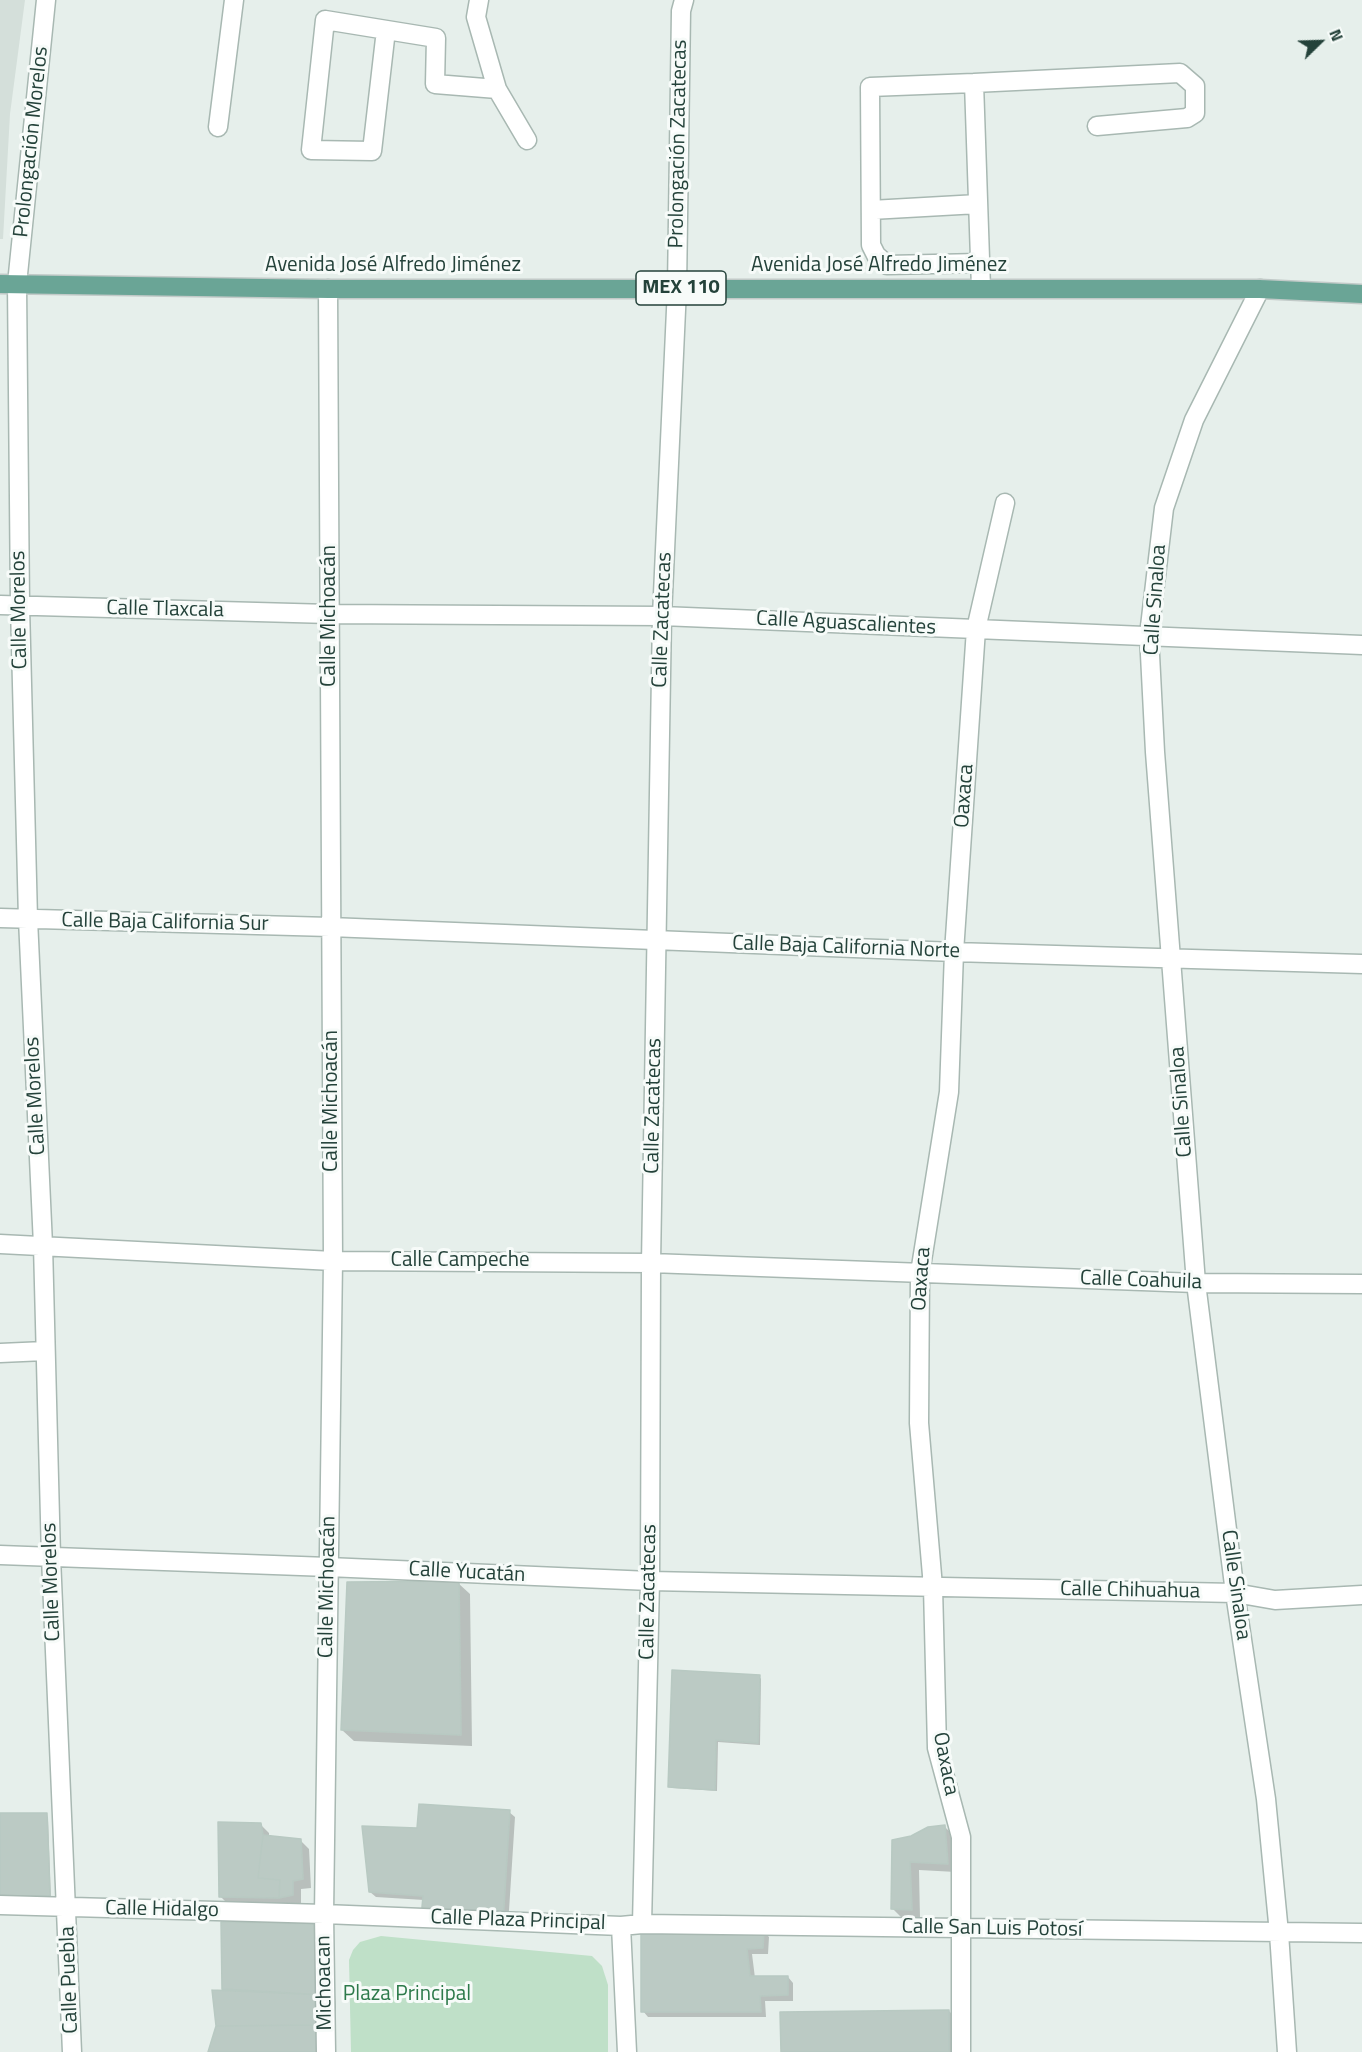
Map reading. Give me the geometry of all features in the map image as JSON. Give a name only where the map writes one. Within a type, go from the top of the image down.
[{"type":"main road","name":"Avenida José Alfredo Jiménez","points":[[9,284],[328,289],[1260,289],[1362,294]]},
{"type":"street","name":"Prolongación Morelos","points":[[9,284],[46,0]]},
{"type":"street","points":[[218,126],[234,0]]},
{"type":"street","points":[[479,0],[476,17],[497,89],[527,140]]},
{"type":"street","name":"Prolongación Zacatecas","points":[[677,288],[681,22],[684,0]]},
{"type":"street","points":[[386,30],[372,151],[311,150],[325,20],[436,38],[435,84],[497,89]]},
{"type":"street","points":[[980,263],[887,265],[876,255],[871,245],[870,87],[1180,73],[1195,86],[1195,113],[1187,118],[1097,126]]},
{"type":"street","points":[[974,84],[981,288]]},
{"type":"street","points":[[871,210],[978,204]]},
{"type":"street","name":"Calle Morelos","points":[[9,284],[28,920],[43,1245],[51,1557],[67,1908]]},
{"type":"street","name":"Calle Zacatecas","points":[[642,1924],[650,1581],[651,1263],[662,616],[677,288]]},
{"type":"street","name":"Calle Michoacán","points":[[324,1914],[333,1261],[328,289]]},
{"type":"street","name":"Calle Sinaloa","points":[[1260,289],[1194,420],[1164,508],[1149,635],[1155,752],[1196,1284],[1235,1593],[1266,1798],[1279,1933],[1287,2052]]},
{"type":"street","name":"Oaxaca","points":[[961,2052],[961,1837],[937,1748],[933,1587],[919,1423],[920,1273],[949,1092],[954,952],[976,629],[1005,503]]},
{"type":"street","name":"Calle Tlaxcala","points":[[0,605],[330,614]]},
{"type":"street","name":"Calle Aguascalientes","points":[[330,614],[662,616],[1362,645]]},
{"type":"street","name":"Calle Baja California Sur","points":[[0,918],[330,927]]},
{"type":"street","name":"Calle Baja California Norte","points":[[330,927],[954,952],[1362,964]]},
{"type":"street","name":"Calle Campeche","points":[[0,1244],[333,1261],[651,1263],[920,1273]]},
{"type":"street","name":"Calle Coahuila","points":[[920,1273],[1196,1284],[1362,1284]]},
{"type":"street","points":[[0,1353],[45,1351]]},
{"type":"street","name":"Calle Yucatán","points":[[0,1555],[650,1581],[933,1587]]},
{"type":"street","name":"Calle Chihuahua","points":[[933,1587],[1235,1593],[1275,1599],[1362,1596]]},
{"type":"street","name":"Calle Hidalgo","points":[[0,1905],[324,1914]]},
{"type":"street","name":"Calle Puebla","points":[[67,1908],[72,2052]]},
{"type":"street","name":"Calle Plaza Principal","points":[[324,1914],[621,1926],[627,2052]]},
{"type":"street","name":"Michoacan","points":[[324,1914],[326,2052]]},
{"type":"street","name":"Calle San Luis Potosí","points":[[621,1926],[642,1924],[1362,1933]]},
{"type":"shaded area","points":[[0,0],[25,0],[10,114],[3,239],[0,239]]},
{"type":"green space","name":"Plaza Principal","points":[[381,1936],[592,1956],[602,1966],[608,1985],[608,2052],[351,2052],[349,1960],[353,1950],[360,1942]]},
{"type":"building","points":[[459,1581],[461,1735],[341,1730],[347,1582]]},
{"type":"building","points":[[672,1670],[760,1675],[758,1743],[716,1740],[715,1790],[668,1787]]},
{"type":"building","points":[[419,1804],[510,1810],[503,1921],[421,1918],[423,1896],[369,1892],[362,1826],[417,1828]]},
{"type":"building","points":[[0,1813],[47,1813],[50,1896],[0,1896]]},
{"type":"building","points":[[218,1822],[261,1823],[263,1835],[258,1878],[280,1880],[279,1898],[219,1897]]},
{"type":"building","points":[[945,1825],[948,1864],[910,1862],[912,1910],[891,1909],[892,1840],[911,1836],[928,1827]]},
{"type":"building","points":[[263,1835],[301,1839],[303,1879],[293,1881],[293,1895],[279,1898],[280,1880],[258,1878]]},
{"type":"building","points":[[221,1922],[318,1924],[325,1995],[222,1989]]},
{"type":"building","points":[[764,1930],[763,1948],[747,1949],[750,1976],[788,1976],[788,1995],[760,1996],[761,2012],[641,2012],[641,1932]]},
{"type":"building","points":[[212,1990],[325,1995],[319,2025],[216,2026]]},
{"type":"building","points":[[949,2010],[949,2052],[781,2052],[780,2012]]},
{"type":"building","points":[[319,2025],[320,2052],[208,2052],[216,2026]]}]
